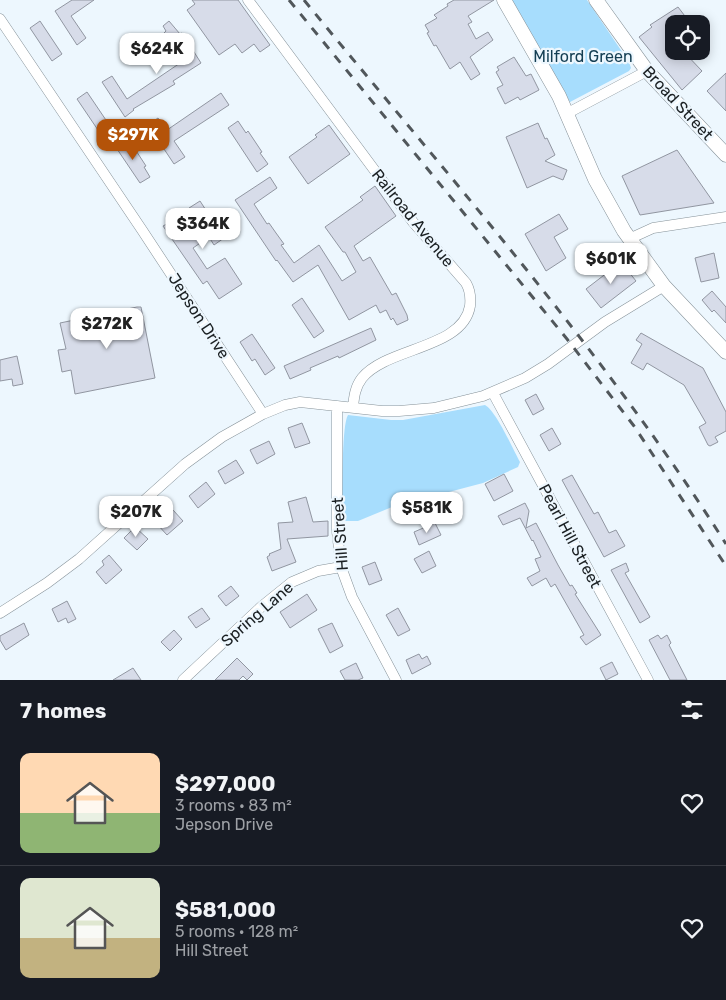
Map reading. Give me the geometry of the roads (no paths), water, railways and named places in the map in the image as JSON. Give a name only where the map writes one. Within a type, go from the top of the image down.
[{"type":"main road","points":[[504,0],[558,96],[603,196],[629,239],[664,286],[726,352]]},
{"type":"main road","name":"Broad Street","points":[[596,0],[647,71],[724,150]]},
{"type":"street","name":"Railroad Avenue","points":[[248,0],[413,222],[466,283],[469,290],[469,310],[459,327],[438,339],[388,360],[370,370],[357,385],[353,407]]},
{"type":"street","name":"Jepson Drive","points":[[0,19],[263,414]]},
{"type":"street","points":[[566,114],[647,71]]},
{"type":"street","points":[[629,239],[653,228],[726,217]]},
{"type":"street","points":[[0,613],[47,583],[79,558],[185,464],[222,437],[263,414],[300,402],[382,411],[418,410],[456,403],[493,393],[525,378],[548,364],[605,322],[664,286]]},
{"type":"street","name":"Pearl Hill Street","points":[[493,393],[648,680]]},
{"type":"street","name":"Hill Street","points":[[337,406],[337,531],[341,567],[352,597],[396,680]]},
{"type":"street","name":"Spring Lane","points":[[183,680],[261,607],[292,582],[318,571],[341,567]]},
{"type":"railway","points":[[289,0],[567,339],[634,426],[726,566]]},
{"type":"railway","points":[[304,0],[577,333],[629,402],[726,544]]},
{"type":"park label","name":"Milford Green","points":[[583,56]]}]
